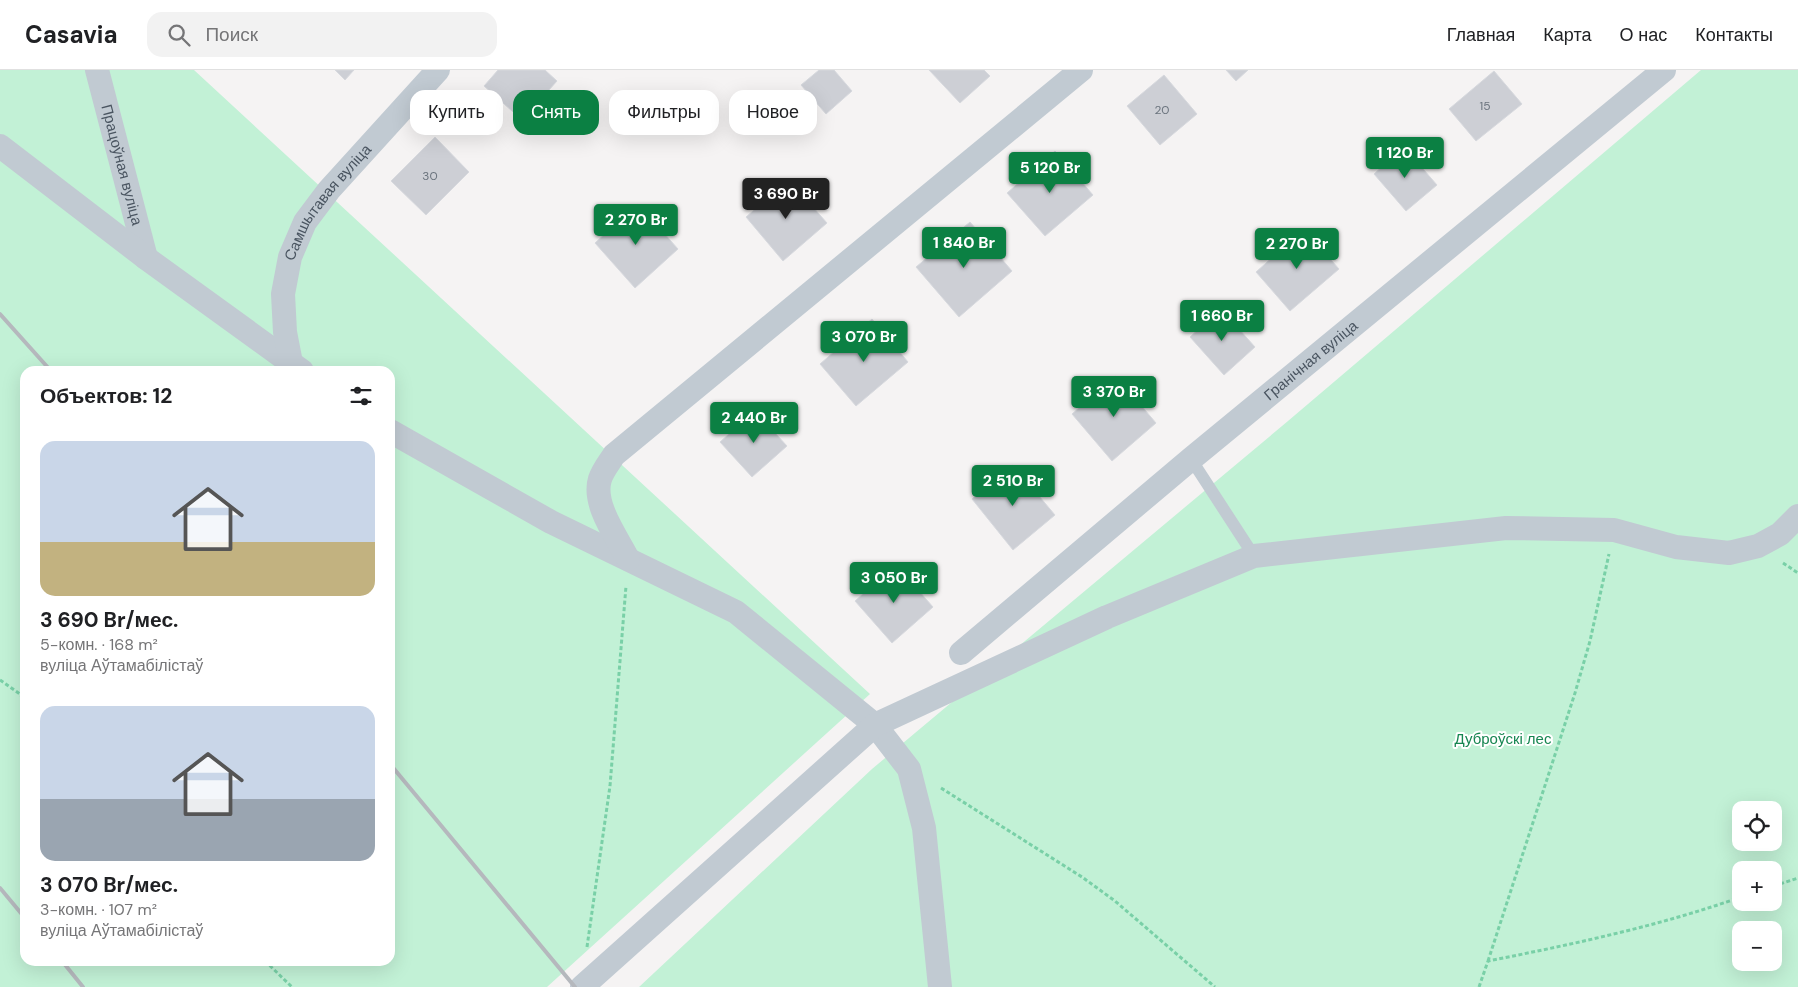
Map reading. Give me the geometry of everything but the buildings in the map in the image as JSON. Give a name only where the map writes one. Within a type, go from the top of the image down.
[{"type":"street","name":"Працоўная вуліца","points":[[97,70],[146,258]]},
{"type":"street","name":"Самшытавая вуліца","points":[[296,366],[285,332],[283,294],[290,257],[305,222],[329,190],[438,70]]},
{"type":"street","points":[[628,559],[601,506],[599,494],[599,480],[614,455],[1081,70]]},
{"type":"street","name":"Гранічная вуліца","points":[[961,654],[1191,459],[1664,70]]},
{"type":"street","points":[[0,146],[146,258],[295,366]]},
{"type":"street","points":[[395,434],[551,522],[736,612],[875,725],[909,769],[924,828],[940,987]]},
{"type":"street","points":[[582,987],[875,725],[1107,617],[1254,556],[1506,528],[1614,530],[1676,547],[1729,552],[1758,546],[1780,534],[1798,516]]},
{"type":"lane","points":[[1191,459],[1254,556]]},
{"type":"path","points":[[1479,987],[1575,693],[1590,641],[1614,530]]},
{"type":"path","points":[[587,950],[610,786],[628,559]]},
{"type":"path","points":[[0,680],[20,694]]},
{"type":"path","points":[[909,769],[1082,877],[1115,901],[1215,987]]},
{"type":"path","points":[[1782,883],[1798,878]]},
{"type":"path","points":[[1488,961],[1578,943],[1650,925],[1732,900]]},
{"type":"path","points":[[270,966],[292,987]]},
{"type":"green space","points":[[0,70],[194,70],[870,694],[547,987],[0,987]]},
{"type":"green space","name":"Дуброўскі лес","points":[[1701,70],[1798,70],[1798,987],[639,987],[872,769],[1288,421]]},
{"type":"railway","points":[[0,314],[47,366]]},
{"type":"railway","points":[[395,770],[575,987]]},
{"type":"railway","points":[[0,888],[20,912]]},
{"type":"railway","points":[[66,966],[83,987]]}]
